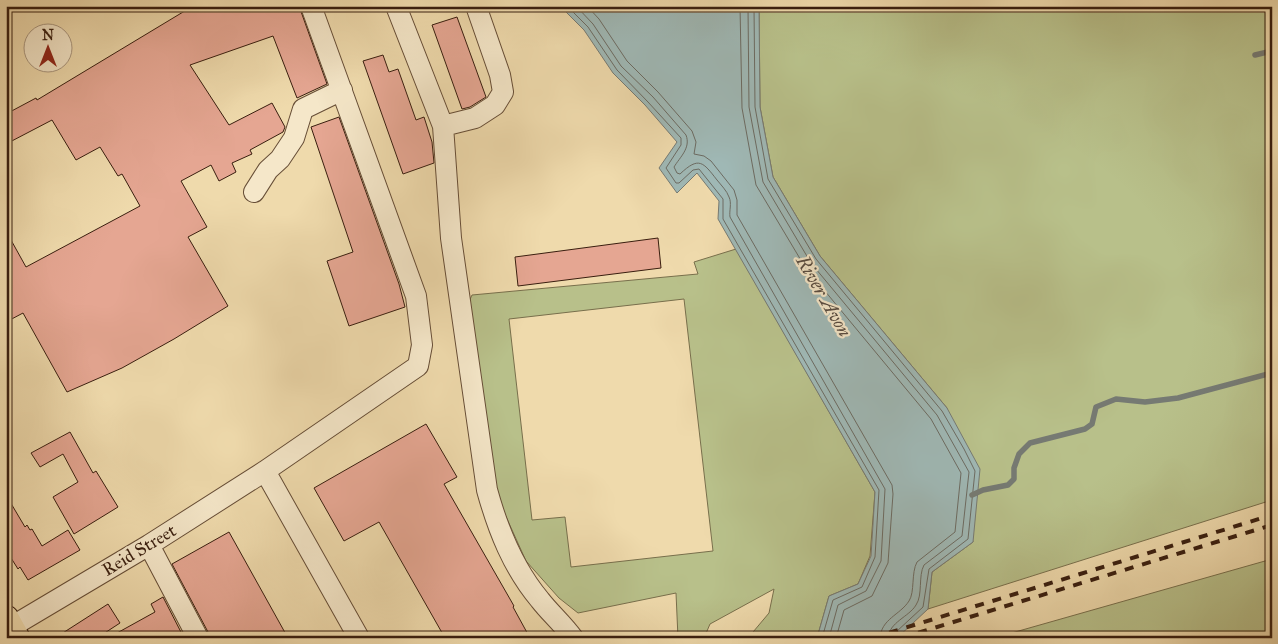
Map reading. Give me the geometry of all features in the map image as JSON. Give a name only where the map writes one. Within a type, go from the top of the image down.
[{"type":"street","points":[[254,192],[268,170],[280,159],[294,138],[303,109],[342,90],[311,6]]},
{"type":"street","points":[[396,6],[443,126],[451,238],[487,490],[496,522],[509,554],[539,600],[573,638]]},
{"type":"street","points":[[443,126],[474,118],[495,105],[503,92],[500,75],[476,6]]},
{"type":"street","name":"Reid Street","points":[[11,628],[149,545],[265,471],[418,366],[422,345],[416,296],[342,90]]},
{"type":"street","points":[[265,471],[359,638]]},
{"type":"street","points":[[149,545],[198,638]]},
{"type":"green space","points":[[759,6],[1272,6],[1272,500],[928,609],[932,572],[973,542],[947,408],[820,256],[773,177],[760,107]]},
{"type":"green space","points":[[736,249],[875,492],[870,556],[858,584],[829,596],[817,638],[748,638],[769,613],[774,589],[710,624],[704,638],[678,638],[676,593],[578,613],[559,598],[526,561],[494,490],[468,304],[472,295],[698,274],[694,262]],"holes":[[[684,299],[713,551],[571,567],[565,517],[532,520],[509,319]]]},
{"type":"green space","points":[[1272,559],[1272,638],[994,638]]},
{"type":"water","name":"River Avon","points":[[560,6],[759,6],[760,107],[773,177],[820,256],[947,408],[980,469],[973,542],[932,572],[928,609],[897,638],[817,638],[829,596],[858,584],[871,556],[875,492],[718,219],[719,201],[697,173],[677,193],[659,168],[677,142],[645,105],[613,73],[584,30]]},
{"type":"building","points":[[193,6],[299,6],[327,84],[297,98],[273,36],[190,65],[229,125],[272,103],[285,127],[283,132],[250,150],[252,154],[232,163],[236,172],[219,181],[211,165],[181,181],[207,227],[188,237],[228,306],[122,368],[67,392],[23,313],[6,322],[6,231],[26,267],[140,206],[122,174],[118,176],[100,147],[76,160],[52,120],[6,144],[6,114],[36,98],[37,100]]},
{"type":"building","points":[[457,17],[486,97],[470,107],[462,109],[432,25]]},
{"type":"building","points":[[383,55],[389,72],[398,69],[416,120],[424,117],[432,142],[434,163],[403,174],[363,61]]},
{"type":"building","points":[[339,117],[399,284],[405,307],[349,326],[327,261],[353,252],[311,127]]},
{"type":"building","points":[[658,238],[661,268],[518,286],[515,257]]},
{"type":"building","points":[[426,424],[457,477],[444,484],[514,606],[530,638],[445,638],[379,522],[344,541],[314,488]]},
{"type":"building","points":[[70,432],[93,473],[96,471],[118,507],[74,534],[53,497],[78,482],[63,454],[40,467],[31,453]]},
{"type":"building","points":[[6,495],[25,527],[27,525],[30,530],[32,529],[42,546],[68,530],[80,550],[28,580],[20,567],[18,569],[6,550]]},
{"type":"building","points":[[229,532],[288,638],[210,638],[172,564]]},
{"type":"building","points":[[163,597],[184,638],[108,638],[155,612],[151,604]]},
{"type":"building","points":[[108,604],[120,623],[97,638],[55,638]]},
{"type":"waterway","points":[[1255,55],[1272,51]]},
{"type":"waterway","points":[[972,495],[983,490],[1008,485],[1014,479],[1014,468],[1019,454],[1030,443],[1085,429],[1092,424],[1096,407],[1116,399],[1145,402],[1178,398],[1272,373]]},
{"type":"railway","points":[[872,638],[1272,515]]},
{"type":"railway","points":[[901,638],[1272,525]]}]
